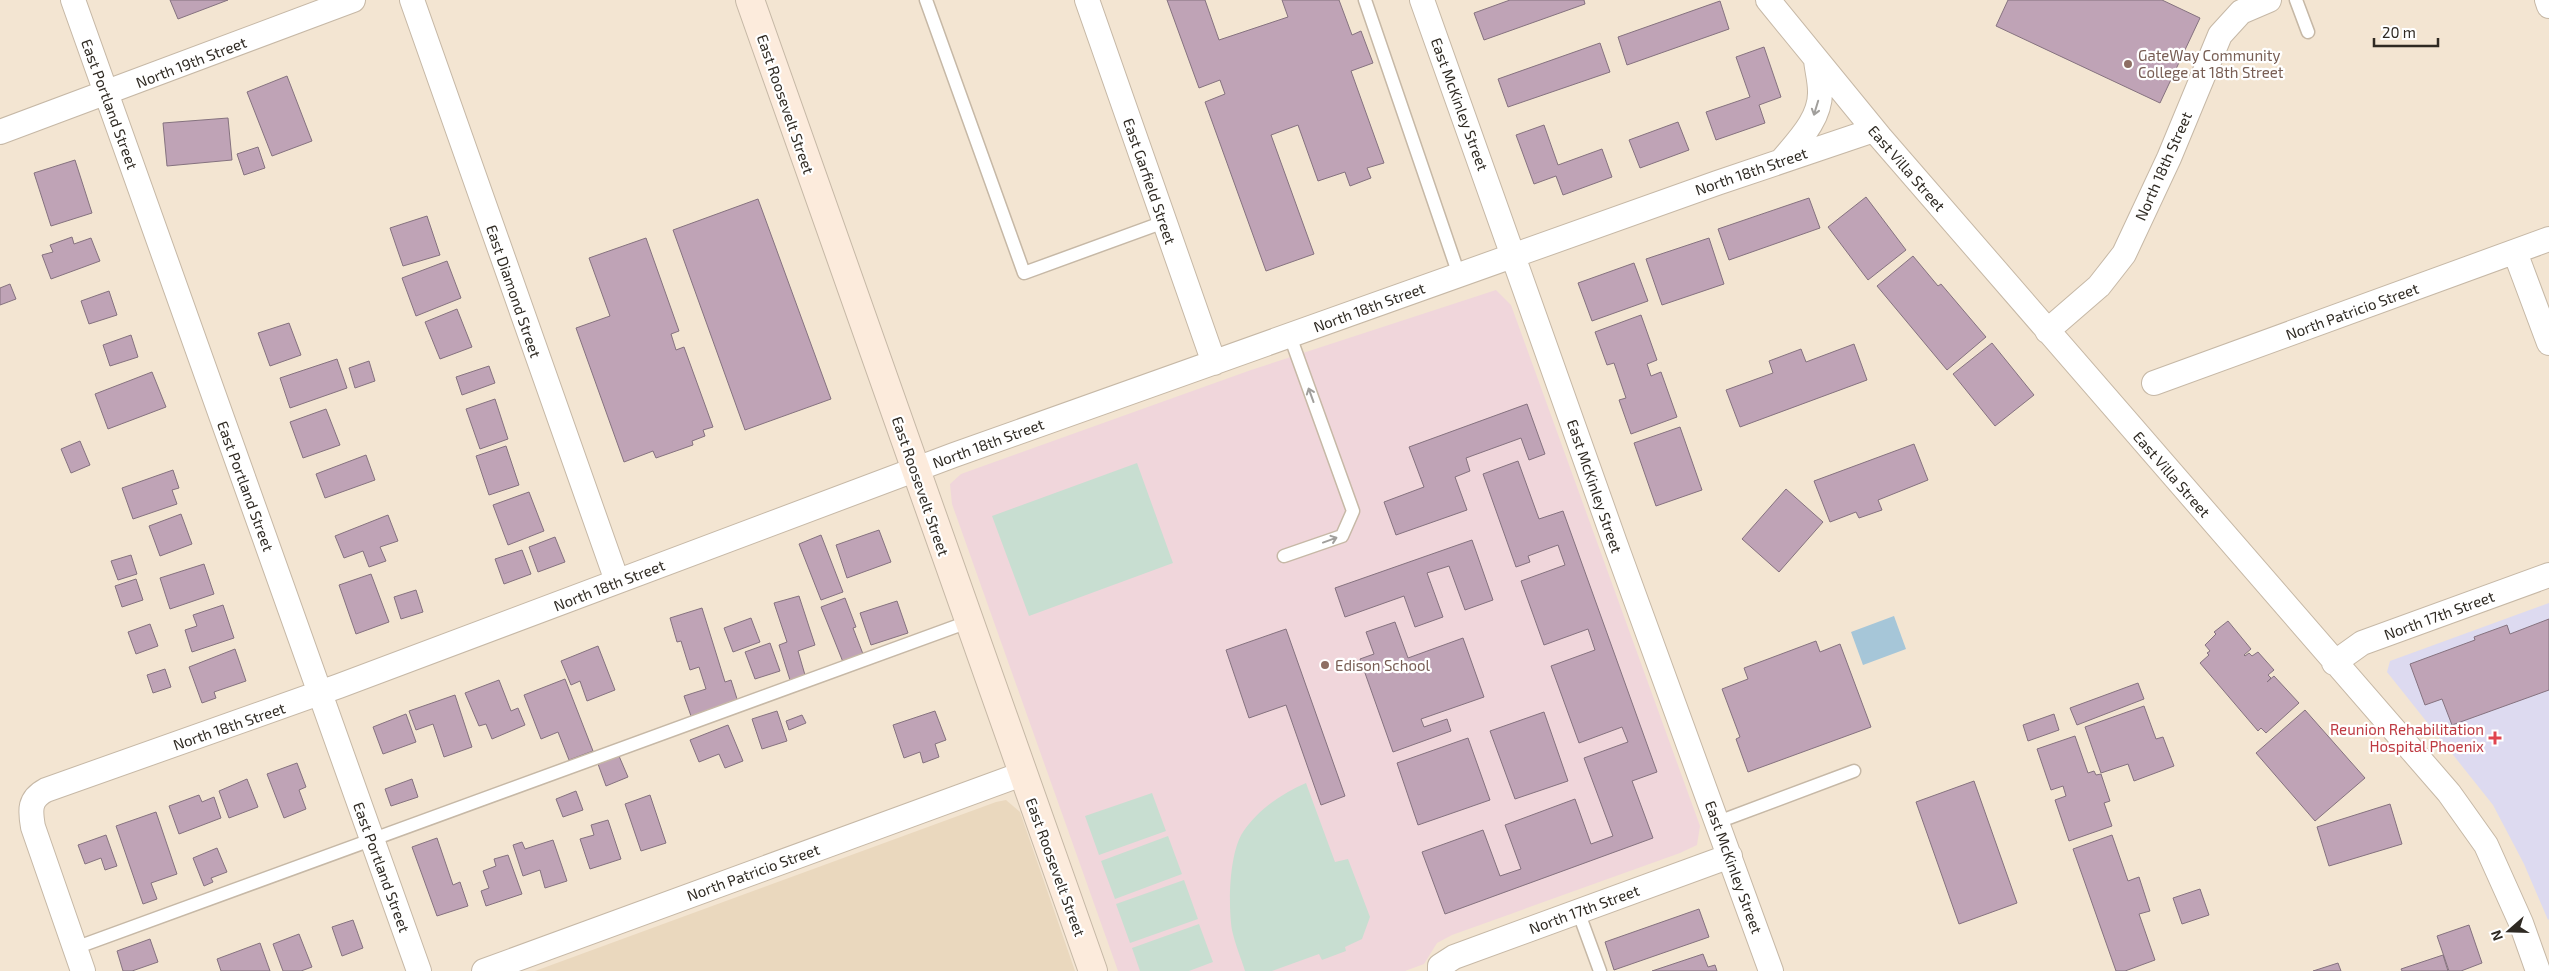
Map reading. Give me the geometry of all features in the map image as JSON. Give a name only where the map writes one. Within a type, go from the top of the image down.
[{"type":"street","name":"East Portland Street","points":[[73,0],[419,971]]},
{"type":"street","name":"North 19th Street","points":[[0,132],[106,94],[353,0]]},
{"type":"street","name":"East Diamond Street","points":[[412,0],[617,582]]},
{"type":"street","name":"East Roosevelt Street","points":[[750,0],[1092,971]]},
{"type":"street","name":"East Garfield Street","points":[[1087,0],[1214,363]]},
{"type":"street","name":"East McKinley Street","points":[[1422,0],[1615,543],[1771,971]]},
{"type":"street","name":"East Villa Street","points":[[1768,0],[1874,130],[2334,663],[2449,793],[2486,845],[2521,923],[2538,971]]},
{"type":"street","name":"North 18th Street","points":[[2047,331],[2099,286],[2124,254],[2169,158],[2220,35],[2241,12],[2269,0]]},
{"type":"street","points":[[2547,0],[2549,6]]},
{"type":"street","points":[[1781,161],[1805,134],[1812,122],[1820,92],[1816,60]]},
{"type":"street","name":"North 18th Street","points":[[75,948],[33,827],[30,809],[37,795],[46,790],[320,693],[915,469],[1513,255],[1874,130]]},
{"type":"street","name":"North Patricio Street","points":[[2154,383],[2549,239]]},
{"type":"street","points":[[2515,252],[2549,343]]},
{"type":"street","name":"North 17th Street","points":[[2334,663],[2362,643],[2549,575]]},
{"type":"street","name":"North Patricio Street","points":[[484,971],[1022,774]]},
{"type":"street","name":"North 17th Street","points":[[1440,969],[1454,957],[1730,856]]},
{"type":"street","points":[[75,948],[83,971]]},
{"type":"lane","points":[[926,0],[1024,273],[1164,222]]},
{"type":"lane","points":[[1365,0],[1459,275]]},
{"type":"lane","points":[[2296,0],[2308,32]]},
{"type":"lane","points":[[1284,556],[1342,536],[1353,511],[1290,336]]},
{"type":"lane","points":[[75,948],[968,622]]},
{"type":"lane","points":[[1718,822],[1854,771]]},
{"type":"lane","points":[[1578,911],[1600,971]]},
{"type":"shaded area","name":"Edison School","points":[[1496,290],[1511,305],[1700,826],[1697,845],[1680,853],[1452,935],[1437,943],[1424,964],[1405,971],[1118,971],[952,504],[950,484],[961,474],[1251,370]]},
{"type":"shaded area","name":"Reunion Rehabilitation Hospital Phoenix","points":[[2549,603],[2548,920],[2524,864],[2493,805],[2387,672],[2390,661]]},
{"type":"shaded area","points":[[1006,800],[1020,812],[1075,971],[535,971],[996,802]]},
{"type":"green space","points":[[1137,463],[1173,563],[1029,616],[992,516]]},
{"type":"green space","points":[[1306,783],[1335,862],[1348,859],[1370,917],[1362,939],[1345,947],[1346,951],[1322,960],[1319,954],[1272,971],[1245,971],[1232,930],[1230,908],[1232,866],[1238,841],[1249,824],[1263,809],[1279,797]]},
{"type":"green space","points":[[1152,793],[1166,831],[1099,855],[1085,816]]},
{"type":"green space","points":[[1168,836],[1182,874],[1115,899],[1101,861]]},
{"type":"green space","points":[[1184,880],[1198,919],[1130,943],[1116,904]]},
{"type":"green space","points":[[1199,924],[1213,962],[1189,971],[1140,971],[1132,948]]},
{"type":"water","points":[[1894,616],[1906,649],[1863,665],[1851,632]]},
{"type":"building","points":[[170,0],[228,0],[178,19]]},
{"type":"building","points":[[1167,0],[1205,0],[1219,40],[1288,17],[1282,0],[1339,0],[1352,35],[1361,31],[1373,63],[1351,71],[1384,163],[1367,168],[1371,178],[1350,186],[1345,172],[1318,181],[1298,125],[1271,135],[1314,254],[1266,271],[1205,102],[1225,94],[1220,80],[1199,88]]},
{"type":"building","points":[[1510,0],[1584,0],[1585,4],[1484,40],[1474,13]]},
{"type":"building","name":"GateWay Community College at 18th Street","points":[[2008,0],[2162,0],[2200,18],[2160,103],[1996,26]]},
{"type":"building","points":[[1720,1],[1729,29],[1627,65],[1618,37]]},
{"type":"building","points":[[1600,43],[1610,72],[1508,107],[1498,79]]},
{"type":"building","points":[[1764,47],[1781,97],[1759,105],[1765,123],[1716,140],[1706,112],[1750,97],[1736,57]]},
{"type":"building","points":[[287,76],[312,141],[272,156],[247,92]]},
{"type":"building","points":[[228,118],[232,160],[167,166],[163,123]]},
{"type":"building","points":[[1678,122],[1689,150],[1640,168],[1629,140]]},
{"type":"building","points":[[1544,125],[1558,165],[1602,149],[1612,177],[1563,195],[1556,176],[1534,184],[1516,135]]},
{"type":"building","points":[[258,147],[265,168],[244,175],[237,154]]},
{"type":"building","points":[[75,160],[92,213],[51,226],[34,173]]},
{"type":"building","points":[[1866,197],[1906,250],[1868,280],[1828,227]]},
{"type":"building","points":[[1809,198],[1820,228],[1729,260],[1718,229]]},
{"type":"building","points":[[758,199],[831,399],[745,430],[673,230]]},
{"type":"building","points":[[427,216],[440,255],[403,266],[390,228]]},
{"type":"building","points":[[72,237],[74,244],[91,238],[100,261],[51,279],[42,255],[53,252],[50,245]]},
{"type":"building","points":[[646,238],[679,331],[671,334],[676,350],[684,347],[713,427],[703,430],[705,436],[692,441],[693,445],[656,458],[653,451],[624,462],[576,328],[610,316],[589,258]]},
{"type":"building","points":[[1709,238],[1724,284],[1662,305],[1646,259]]},
{"type":"building","points":[[1913,256],[1938,286],[1941,284],[1986,337],[1947,370],[1877,286]]},
{"type":"building","points":[[447,261],[461,298],[416,316],[402,278]]},
{"type":"building","points":[[1634,263],[1648,301],[1592,321],[1578,283]]},
{"type":"building","points":[[10,284],[16,299],[0,305],[0,288]]},
{"type":"building","points":[[109,291],[117,315],[89,324],[81,301]]},
{"type":"building","points":[[457,309],[472,347],[440,359],[425,322]]},
{"type":"building","points":[[1641,315],[1657,360],[1647,364],[1651,376],[1661,372],[1677,417],[1631,434],[1619,400],[1626,398],[1614,363],[1607,365],[1595,332]]},
{"type":"building","points":[[289,323],[301,355],[270,366],[258,333]]},
{"type":"building","points":[[131,335],[138,357],[110,366],[103,345]]},
{"type":"building","points":[[1992,343],[2034,395],[1995,426],[1953,374]]},
{"type":"building","points":[[1854,344],[1867,380],[1740,427],[1726,390],[1773,373],[1769,361],[1801,349],[1806,362]]},
{"type":"building","points":[[337,359],[347,388],[290,408],[280,378]]},
{"type":"building","points":[[369,361],[375,381],[355,388],[349,368]]},
{"type":"building","points":[[489,366],[495,383],[462,395],[456,377]]},
{"type":"building","points":[[152,372],[166,407],[108,429],[95,394]]},
{"type":"building","points":[[495,399],[508,439],[480,449],[466,409]]},
{"type":"building","points":[[1527,404],[1545,454],[1529,460],[1521,438],[1466,458],[1470,471],[1455,477],[1467,510],[1396,535],[1384,502],[1424,487],[1409,447]]},
{"type":"building","points":[[326,409],[340,445],[303,458],[290,422]]},
{"type":"building","points":[[1680,427],[1702,490],[1656,506],[1634,443]]},
{"type":"building","points":[[80,441],[90,465],[71,473],[61,449]]},
{"type":"building","points":[[1914,444],[1928,480],[1878,500],[1882,510],[1859,518],[1856,512],[1830,522],[1814,481]]},
{"type":"building","points":[[506,446],[519,485],[489,495],[476,456]]},
{"type":"building","points":[[366,455],[375,480],[325,498],[316,474]]},
{"type":"building","points":[[1518,461],[1539,519],[1563,511],[1657,772],[1632,781],[1653,838],[1445,914],[1422,852],[1483,830],[1500,876],[1521,869],[1505,825],[1575,799],[1591,844],[1613,836],[1584,758],[1628,742],[1622,727],[1579,743],[1551,666],[1595,650],[1588,629],[1544,645],[1521,581],[1565,565],[1558,545],[1528,556],[1530,562],[1516,567],[1483,474]]},
{"type":"building","points":[[173,470],[179,488],[172,490],[177,504],[133,519],[122,488]]},
{"type":"building","points":[[1786,489],[1823,522],[1779,572],[1742,539]]},
{"type":"building","points":[[529,492],[544,531],[508,545],[493,505]]},
{"type":"building","points":[[181,514],[192,544],[160,556],[149,526]]},
{"type":"building","points":[[388,515],[398,541],[380,547],[386,561],[369,567],[363,551],[344,558],[335,536]]},
{"type":"building","points":[[879,530],[891,562],[847,578],[836,545]]},
{"type":"building","points":[[821,535],[843,592],[821,600],[799,544]]},
{"type":"building","points":[[555,537],[565,562],[538,572],[529,547]]},
{"type":"building","points":[[1472,540],[1493,600],[1465,610],[1449,566],[1427,573],[1443,617],[1415,627],[1404,596],[1345,617],[1335,588]]},
{"type":"building","points":[[522,550],[531,574],[504,584],[495,559]]},
{"type":"building","points":[[131,555],[137,574],[118,580],[111,561]]},
{"type":"building","points":[[204,564],[214,594],[170,609],[160,578]]},
{"type":"building","points":[[371,574],[389,622],[356,634],[339,585]]},
{"type":"building","points":[[136,579],[143,600],[122,607],[115,586]]},
{"type":"building","points":[[416,590],[423,612],[401,619],[394,597]]},
{"type":"building","points":[[799,596],[815,645],[798,651],[805,675],[790,680],[779,645],[787,642],[774,603]]},
{"type":"building","points":[[845,598],[856,627],[853,628],[863,654],[843,662],[821,607]]},
{"type":"building","points":[[897,601],[908,633],[871,645],[860,613]]},
{"type":"building","points":[[223,605],[234,638],[192,652],[185,630],[197,626],[193,615]]},
{"type":"building","points":[[702,608],[725,682],[731,680],[738,702],[691,716],[684,696],[706,689],[699,667],[690,670],[681,641],[677,642],[670,618]]},
{"type":"building","points":[[751,618],[760,642],[733,652],[724,628]]},
{"type":"building","points":[[2549,619],[2549,690],[2452,725],[2442,699],[2425,705],[2410,664],[2475,640],[2474,637],[2507,625],[2510,634]]},
{"type":"building","points":[[2228,621],[2251,649],[2244,655],[2249,653],[2252,656],[2258,652],[2274,670],[2268,675],[2271,678],[2267,682],[2274,676],[2299,703],[2266,733],[2261,728],[2258,731],[2200,663],[2209,655],[2207,653],[2210,651],[2205,645],[2216,634],[2214,632]]},
{"type":"building","points":[[1395,622],[1408,658],[1463,638],[1484,697],[1421,719],[1424,727],[1447,719],[1451,731],[1393,752],[1360,659],[1374,654],[1366,632]]},
{"type":"building","points":[[150,624],[158,646],[136,654],[128,632]]},
{"type":"building","points":[[1286,629],[1345,796],[1321,805],[1286,705],[1249,718],[1226,650]]},
{"type":"building","points":[[1816,641],[1820,652],[1840,644],[1871,727],[1748,772],[1736,739],[1740,737],[1722,689],[1748,679],[1744,668]]},
{"type":"building","points":[[770,643],[780,671],[755,679],[745,652]]},
{"type":"building","points":[[598,646],[615,690],[587,701],[580,681],[571,685],[561,661]]},
{"type":"building","points":[[235,649],[246,681],[214,692],[216,698],[202,703],[189,667]]},
{"type":"building","points":[[165,669],[171,687],[153,693],[147,675]]},
{"type":"building","points":[[565,679],[593,751],[569,760],[558,732],[541,739],[524,695]]},
{"type":"building","points":[[499,680],[511,711],[518,708],[525,725],[492,739],[486,724],[479,726],[465,693]]},
{"type":"building","points":[[2138,683],[2144,699],[2077,725],[2070,708]]},
{"type":"building","points":[[455,695],[472,747],[444,757],[433,724],[416,730],[409,711]]},
{"type":"building","points":[[2144,706],[2156,739],[2163,737],[2174,766],[2134,781],[2128,764],[2101,773],[2085,727]]},
{"type":"building","points":[[2305,710],[2365,778],[2315,821],[2256,753]]},
{"type":"building","points":[[777,711],[787,741],[762,749],[752,719]]},
{"type":"building","points":[[935,711],[946,740],[935,744],[939,757],[923,763],[920,752],[904,758],[893,725]]},
{"type":"building","points":[[1544,712],[1568,781],[1515,799],[1490,731]]},
{"type":"building","points":[[406,714],[416,742],[383,754],[373,727]]},
{"type":"building","points":[[2054,714],[2059,730],[2028,741],[2023,725]]},
{"type":"building","points":[[802,715],[806,723],[789,730],[786,721]]},
{"type":"building","points":[[728,725],[743,761],[725,768],[719,754],[699,762],[690,740]]},
{"type":"building","points":[[2075,736],[2088,773],[2094,771],[2096,775],[2101,774],[2110,801],[2104,803],[2112,826],[2069,841],[2055,800],[2066,796],[2063,786],[2051,790],[2037,749]]},
{"type":"building","points":[[1468,738],[1490,800],[1418,825],[1397,763]]},
{"type":"building","points":[[619,756],[628,777],[606,786],[598,764]]},
{"type":"building","points":[[297,763],[306,787],[299,790],[306,809],[284,818],[267,774]]},
{"type":"building","points":[[247,779],[258,807],[229,818],[219,791]]},
{"type":"building","points":[[412,779],[418,797],[391,806],[385,789]]},
{"type":"building","points":[[1974,781],[2017,903],[1959,924],[1916,802]]},
{"type":"building","points":[[576,791],[583,810],[563,817],[556,799]]},
{"type":"building","points":[[199,795],[202,802],[214,797],[221,818],[179,834],[169,806]]},
{"type":"building","points":[[650,795],[666,843],[641,851],[625,804]]},
{"type":"building","points":[[2390,804],[2402,844],[2329,866],[2317,827]]},
{"type":"building","points":[[156,812],[177,874],[151,883],[157,899],[143,904],[116,826]]},
{"type":"building","points":[[608,820],[621,859],[590,869],[580,839],[594,835],[591,825]]},
{"type":"building","points":[[106,835],[117,866],[105,870],[101,858],[85,864],[78,845]]},
{"type":"building","points":[[2112,835],[2128,881],[2139,877],[2150,911],[2139,914],[2155,960],[2125,971],[2116,971],[2073,849]]},
{"type":"building","points":[[437,838],[453,885],[460,882],[468,906],[437,916],[412,847]]},
{"type":"building","points":[[553,840],[567,881],[545,888],[540,870],[523,876],[513,845],[522,842],[525,849]]},
{"type":"building","points":[[217,848],[227,872],[211,878],[213,882],[204,886],[193,858]]},
{"type":"building","points":[[508,855],[522,894],[486,906],[481,891],[489,888],[483,871],[496,866],[494,859]]},
{"type":"building","points":[[2200,889],[2209,915],[2182,924],[2173,898]]},
{"type":"building","points":[[1699,909],[1709,937],[1614,970],[1605,942]]},
{"type":"building","points":[[353,920],[363,948],[342,956],[332,927]]},
{"type":"building","points":[[2469,925],[2482,963],[2461,971],[2449,971],[2437,936]]},
{"type":"building","points":[[299,934],[312,967],[301,971],[283,971],[273,944]]},
{"type":"building","points":[[150,939],[158,962],[132,971],[123,971],[117,951]]},
{"type":"building","points":[[260,943],[270,971],[221,971],[217,959]]},
{"type":"building","points":[[1703,954],[1708,967],[1715,965],[1717,971],[1652,971]]},
{"type":"building","points":[[2443,955],[2448,971],[2402,971],[2401,969]]},
{"type":"building","points":[[2338,963],[2341,971],[2313,971]]},
{"type":"place","name":"GateWay Community College at 18th Street","points":[[2128,64]]},
{"type":"place","name":"Edison School","points":[[1325,665]]},
{"type":"place","name":"Reunion Rehabilitation Hospital Phoenix","points":[[2495,738]]}]
